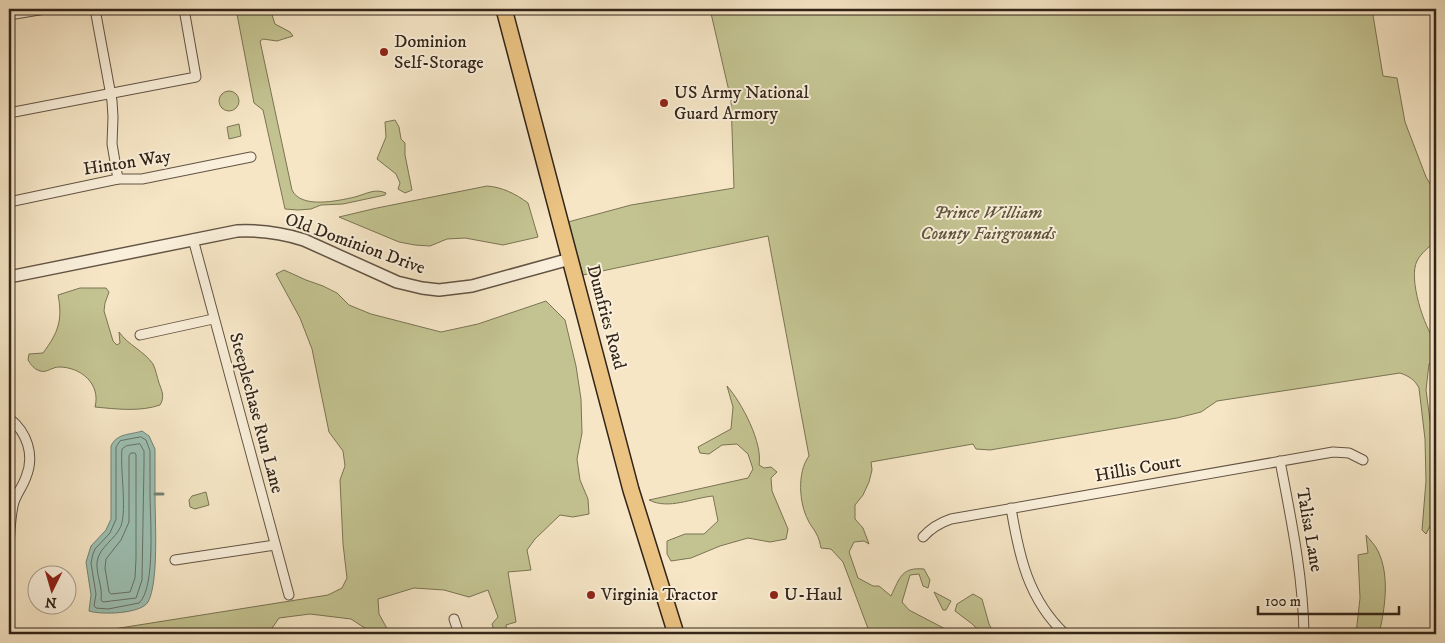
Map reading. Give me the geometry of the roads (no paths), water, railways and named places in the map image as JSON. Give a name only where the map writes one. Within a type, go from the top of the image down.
[{"type":"main road","name":"Dumfries Road","points":[[504,9],[631,490],[676,634]]},
{"type":"street","points":[[9,15],[45,9]]},
{"type":"street","points":[[95,9],[114,117],[112,144],[118,179]]},
{"type":"street","points":[[9,113],[196,77],[184,9]]},
{"type":"street","name":"Hinton Way","points":[[9,202],[118,179],[142,179],[251,157]]},
{"type":"street","name":"Old Dominion Drive","points":[[9,277],[193,239],[237,231],[256,230],[304,240],[397,282],[439,290],[472,286],[570,259]]},
{"type":"street","name":"Steeplechase Run Lane","points":[[193,239],[213,319],[289,595]]},
{"type":"street","points":[[140,335],[213,319]]},
{"type":"street","points":[[9,418],[20,428],[25,436],[28,443],[30,464],[14,503],[9,548]]},
{"type":"street","name":"Hillis Court","points":[[924,537],[930,529],[951,519],[1011,508],[1339,451],[1349,453],[1363,460]]},
{"type":"street","name":"Talisa Lane","points":[[1280,461],[1298,557],[1303,599],[1304,634]]},
{"type":"street","points":[[1011,508],[1022,565],[1027,580],[1046,613],[1065,634]]},
{"type":"street","points":[[176,560],[275,545]]},
{"type":"street","points":[[454,619],[459,634]]},
{"type":"water","points":[[142,431],[149,436],[155,449],[156,550],[151,593],[148,602],[138,609],[111,613],[89,611],[91,595],[86,562],[91,546],[106,530],[111,519],[111,446],[124,435]]},
{"type":"waterway","points":[[155,494],[163,494]]},
{"type":"place","name":"Dominion Self-Storage","points":[[384,52]]},
{"type":"place","name":"US Army National Guard Armory","points":[[664,103]]},
{"type":"place","name":"Virginia Tractor","points":[[591,595]]},
{"type":"place","name":"U-Haul","points":[[774,595]]},
{"type":"park label","name":"Prince William County Fairgrounds","points":[[988,223]]}]
